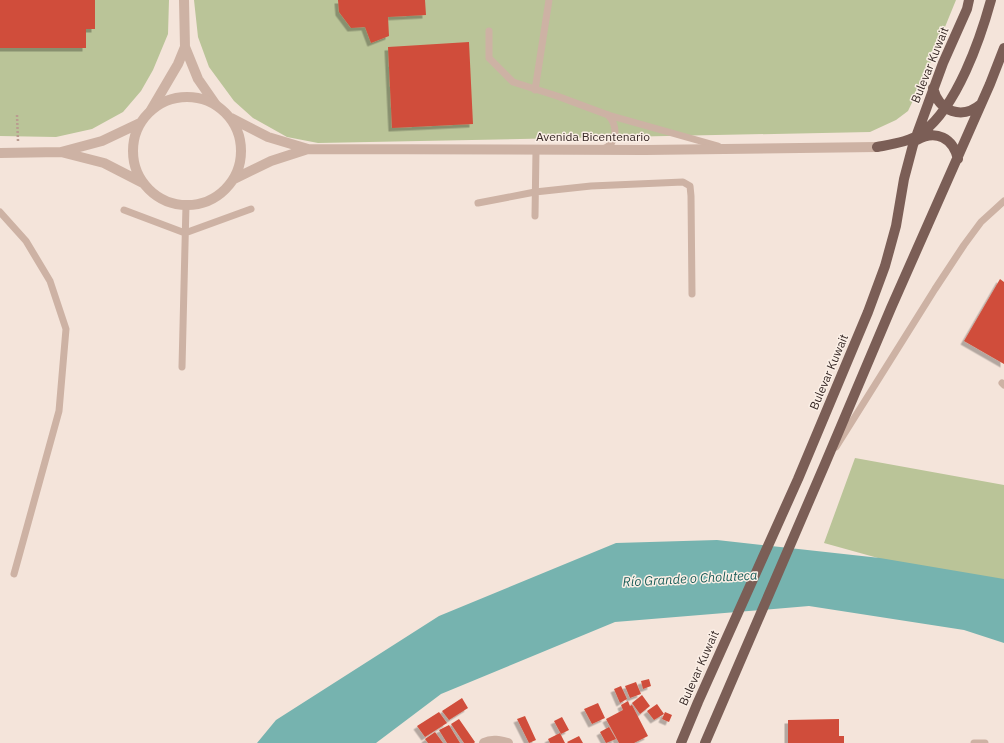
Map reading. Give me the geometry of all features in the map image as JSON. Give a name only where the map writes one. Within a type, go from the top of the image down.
[{"type":"main road","name":"Bulevar Kuwait","points":[[681,743],[798,480],[868,312],[885,266],[896,226],[904,179],[913,145],[933,88],[967,9],[969,0]]},
{"type":"main road","points":[[877,147],[908,140],[923,133],[935,122],[956,91],[974,50],[991,0]]},
{"type":"main road","points":[[705,743],[826,464],[891,308],[990,84],[1004,48]]},
{"type":"main road","points":[[933,88],[937,99],[949,110],[966,112],[981,104]]},
{"type":"main road","points":[[913,145],[925,136],[940,136],[952,145],[958,158]]},
{"type":"street","points":[[184,0],[185,47],[198,79],[216,105],[231,118],[239,132],[242,148],[240,164],[234,179],[222,193],[207,202],[186,205],[172,203],[156,196],[143,183],[133,160],[132,147],[135,134],[140,123],[151,110],[178,64],[185,47]]},
{"type":"street","points":[[151,110],[166,101],[183,96],[200,98],[216,105]]},
{"type":"street","name":"Avenida Bicentenario","points":[[231,118],[268,137],[308,150]]},
{"type":"street","points":[[0,153],[62,152],[102,141],[140,123]]},
{"type":"street","name":"Avenida Bicentenario","points":[[234,179],[271,161],[308,150],[601,150],[877,147]]},
{"type":"street","points":[[62,152],[104,163],[143,183]]},
{"type":"street","points":[[484,743],[488,741],[497,741],[508,743]]},
{"type":"lane","points":[[535,90],[549,0]]},
{"type":"lane","points":[[489,31],[489,58],[513,82],[557,96],[608,115],[726,149]]},
{"type":"lane","points":[[601,150],[610,144],[615,134],[614,124],[608,115]]},
{"type":"lane","points":[[535,216],[536,150]]},
{"type":"lane","points":[[478,203],[535,192],[591,186],[683,182],[690,186],[691,196],[692,294]]},
{"type":"lane","points":[[826,464],[964,244],[981,222],[1004,201]]},
{"type":"lane","points":[[182,368],[186,205]]},
{"type":"lane","points":[[124,210],[185,233],[251,209]]},
{"type":"lane","points":[[0,212],[26,241],[50,282],[66,329],[59,412],[14,574]]},
{"type":"lane","points":[[974,743],[985,743]]},
{"type":"path","points":[[17,115],[18,153]]},
{"type":"green space","points":[[0,0],[169,0],[168,34],[153,70],[141,91],[123,112],[92,129],[56,137],[0,136]]},
{"type":"green space","points":[[194,0],[956,0],[927,71],[908,111],[896,120],[870,132],[318,143],[287,137],[253,118],[234,101],[209,67],[198,37]]},
{"type":"green space","points":[[855,458],[1004,485],[1004,593],[824,543]]},
{"type":"water","name":"Río Grande o Choluteca","points":[[717,540],[880,558],[1004,579],[1004,643],[964,630],[809,606],[615,622],[441,694],[376,743],[257,743],[276,720],[439,616],[616,543]]},
{"type":"building","points":[[0,0],[95,0],[95,29],[86,29],[86,48],[0,48]]},
{"type":"building","points":[[338,0],[425,0],[426,15],[388,17],[389,36],[371,43],[365,27],[351,28],[339,12]]},
{"type":"building","points":[[469,42],[473,124],[392,128],[388,47]]},
{"type":"building","points":[[1000,279],[1004,282],[1004,364],[964,341]]},
{"type":"building","points":[[649,679],[651,686],[643,689],[641,681]]},
{"type":"building","points":[[636,682],[641,694],[630,698],[625,686]]},
{"type":"building","points":[[621,686],[627,699],[620,703],[614,689]]},
{"type":"building","points":[[642,695],[650,706],[640,714],[632,703]]},
{"type":"building","points":[[462,698],[468,708],[449,720],[442,711]]},
{"type":"building","points":[[628,701],[630,706],[632,705],[648,736],[634,743],[619,743],[606,719],[623,710],[621,705]]},
{"type":"building","points":[[598,703],[605,718],[592,724],[584,709]]},
{"type":"building","points":[[657,704],[664,714],[654,720],[647,711]]},
{"type":"building","points":[[439,712],[447,723],[425,737],[417,726]]},
{"type":"building","points":[[665,712],[672,715],[669,722],[662,719]]},
{"type":"building","points":[[525,716],[536,740],[529,743],[517,719]]},
{"type":"building","points":[[562,717],[569,730],[561,734],[554,721]]},
{"type":"building","points":[[459,719],[475,742],[474,743],[464,743],[451,724]]},
{"type":"building","points":[[839,719],[839,736],[844,736],[844,743],[788,743],[788,720]]},
{"type":"building","points":[[449,725],[460,743],[447,743],[439,730]]},
{"type":"building","points":[[609,727],[616,739],[606,743],[600,732]]},
{"type":"building","points":[[435,732],[443,743],[428,743],[425,739]]},
{"type":"building","points":[[560,733],[565,743],[550,743],[548,739]]},
{"type":"building","points":[[579,736],[583,743],[567,742]]}]
